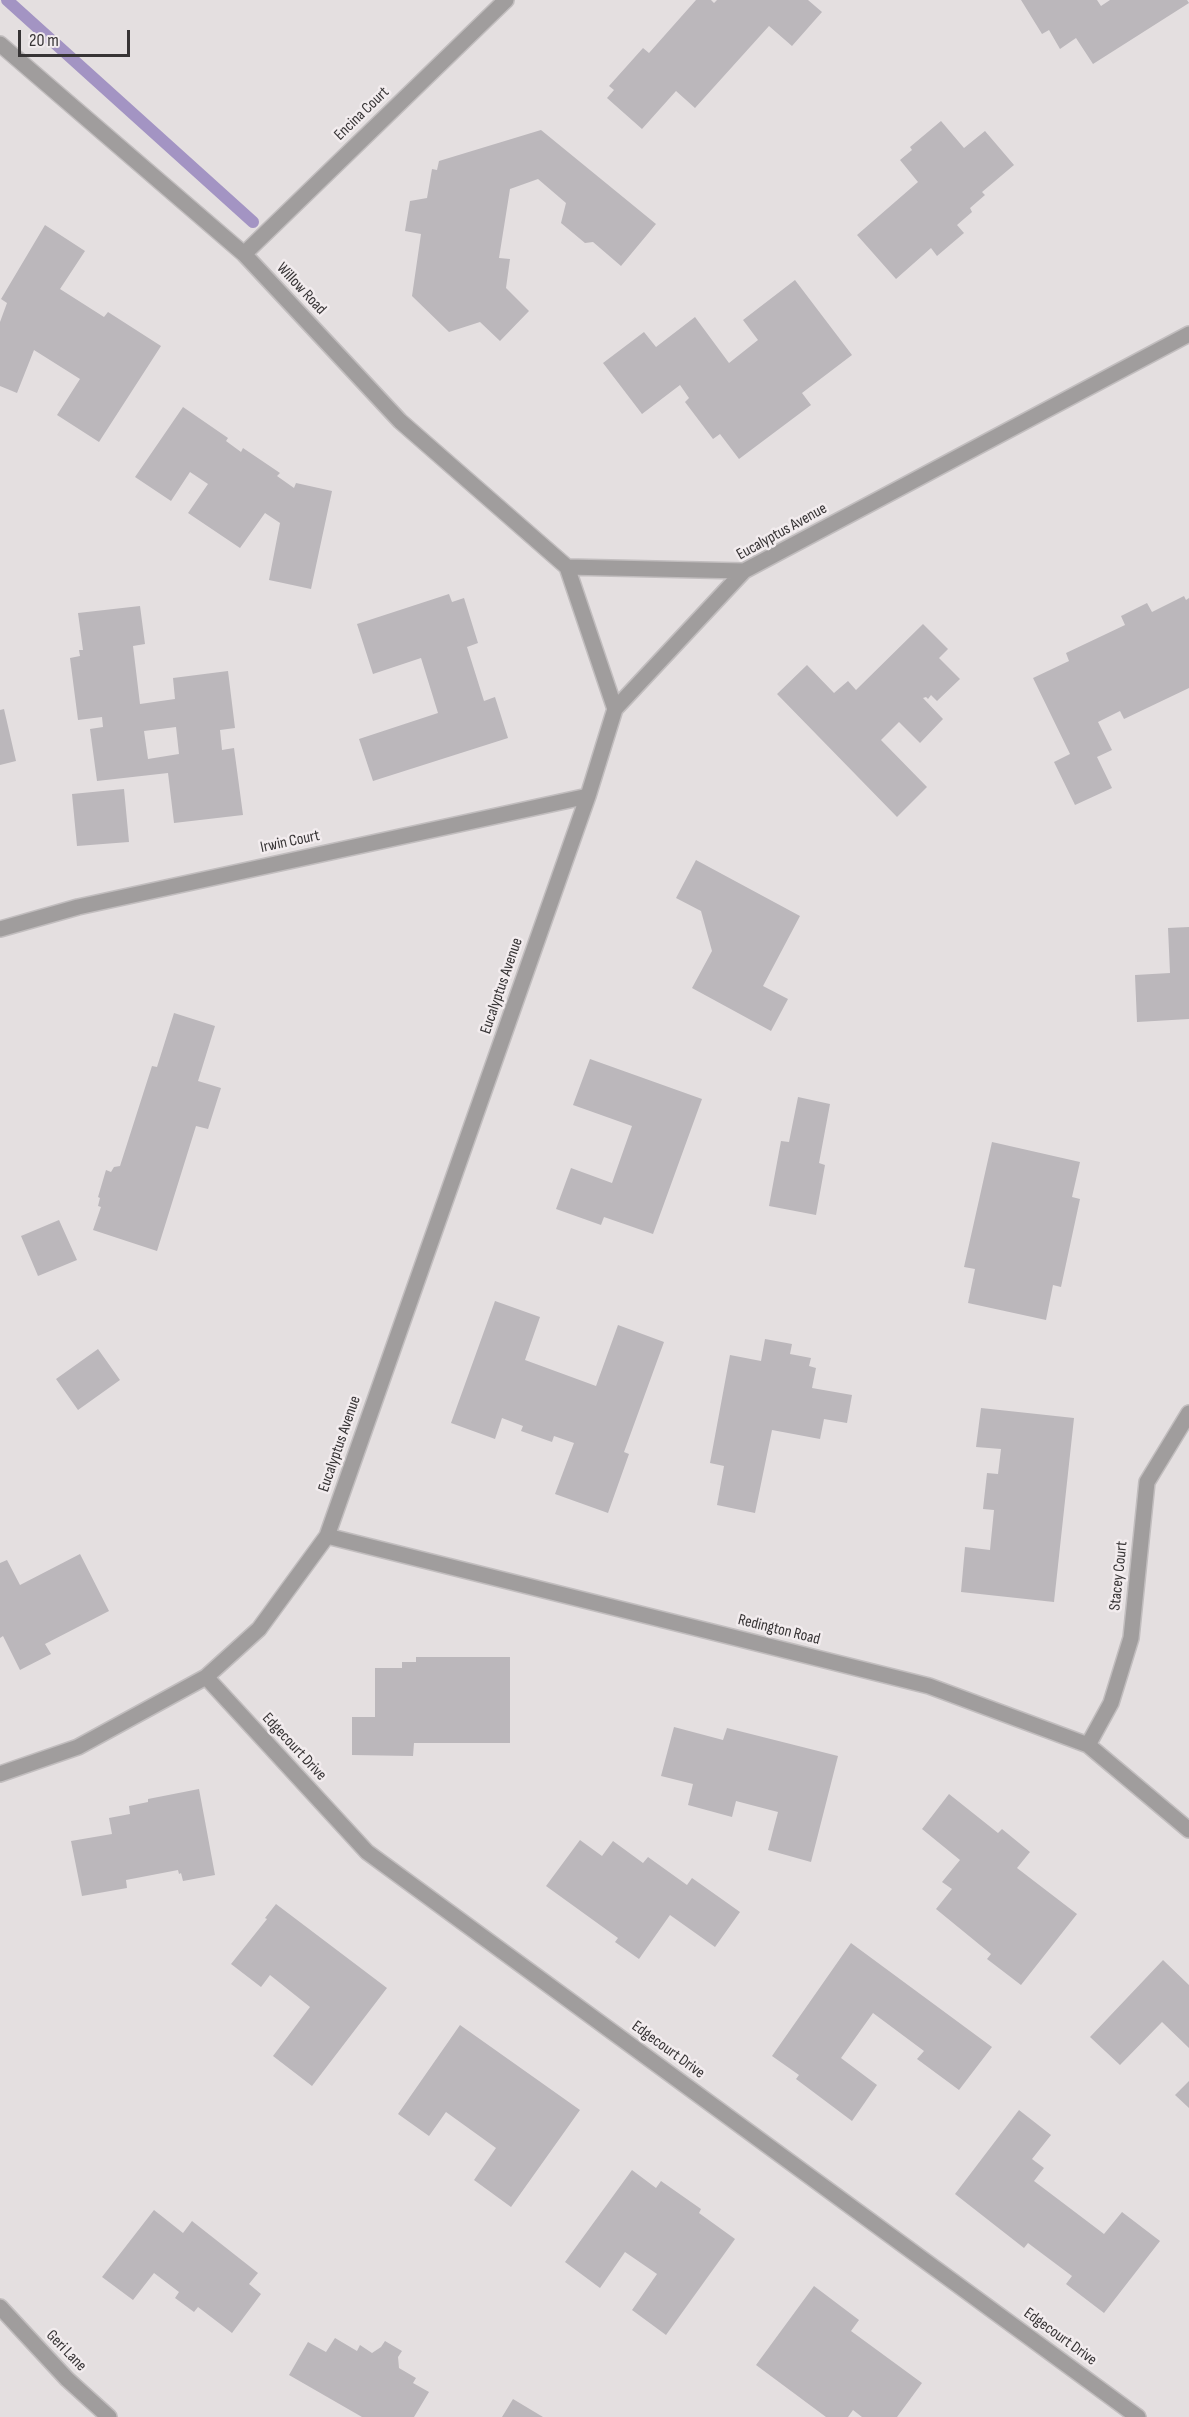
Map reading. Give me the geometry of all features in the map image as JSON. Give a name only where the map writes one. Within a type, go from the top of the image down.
[{"type":"street","name":"Encina Court","points":[[244,254],[506,0]]},
{"type":"street","name":"Willow Road","points":[[0,44],[244,254],[400,421],[567,567]]},
{"type":"street","name":"Eucalyptus Avenue","points":[[0,1774],[78,1747],[206,1677],[259,1629],[327,1536],[588,796],[615,709],[744,571],[1189,334]]},
{"type":"street","points":[[615,709],[567,567],[744,571]]},
{"type":"street","name":"Irwin Court","points":[[0,929],[78,907],[588,796]]},
{"type":"street","name":"Stacey Court","points":[[1088,1745],[1111,1703],[1131,1638],[1147,1482],[1189,1413]]},
{"type":"street","name":"Redington Road","points":[[327,1536],[929,1686],[1088,1745],[1189,1830]]},
{"type":"street","name":"Edgecourt Drive","points":[[206,1677],[367,1852],[1138,2417]]},
{"type":"street","name":"Geri Lane","points":[[0,2307],[67,2379],[109,2417]]},
{"type":"building","points":[[696,0],[711,0],[714,3],[717,0],[808,0],[822,12],[792,46],[769,26],[695,108],[676,91],[642,129],[607,98],[614,90],[609,86],[643,48],[649,53]]},
{"type":"building","points":[[1021,0],[1097,0],[1101,6],[1110,0],[1187,0],[1189,3],[1093,64],[1076,38],[1060,49],[1049,30],[1042,34]]},
{"type":"building","points":[[941,121],[964,148],[985,131],[1014,165],[982,192],[985,195],[970,208],[972,212],[957,225],[964,233],[937,256],[931,248],[896,279],[857,235],[918,182],[900,160],[912,150],[910,147]]},
{"type":"building","points":[[541,130],[656,224],[621,266],[593,242],[585,243],[561,223],[566,203],[538,179],[510,189],[499,258],[510,259],[506,288],[529,311],[500,341],[480,322],[449,332],[412,296],[421,234],[405,231],[410,201],[427,198],[432,169],[437,170],[439,161]]},
{"type":"building","points":[[45,225],[85,251],[60,289],[104,317],[108,312],[161,346],[99,442],[57,415],[80,379],[34,350],[17,393],[0,386],[0,322],[7,303],[1,299]]},
{"type":"building","points":[[795,280],[852,355],[802,393],[811,405],[739,459],[720,434],[713,439],[685,402],[689,398],[680,385],[642,414],[603,363],[644,332],[656,347],[695,317],[729,363],[758,340],[743,320]]},
{"type":"building","points":[[183,407],[228,438],[226,441],[241,452],[243,448],[280,473],[277,476],[294,488],[296,483],[332,491],[311,589],[269,580],[280,523],[265,513],[240,548],[188,513],[208,484],[190,472],[171,501],[135,477]]},
{"type":"building","points":[[449,594],[452,602],[464,598],[478,643],[467,647],[484,701],[495,697],[508,738],[373,781],[359,739],[438,713],[421,658],[373,674],[357,624]]},
{"type":"building","points":[[1184,596],[1186,600],[1189,598],[1189,688],[1124,719],[1120,711],[1098,722],[1112,750],[1097,757],[1112,788],[1075,805],[1054,762],[1070,754],[1033,678],[1069,661],[1066,653],[1125,625],[1121,616],[1147,603],[1152,612]]},
{"type":"building","points":[[140,606],[145,644],[133,646],[140,704],[175,699],[173,678],[228,671],[235,728],[220,730],[222,750],[234,748],[243,815],[174,823],[168,773],[97,781],[90,729],[103,727],[102,717],[78,720],[70,658],[80,656],[79,650],[83,650],[78,613]],"holes":[[[176,727],[179,754],[148,759],[144,731]]]},
{"type":"building","points":[[923,624],[948,649],[939,658],[960,679],[937,701],[931,695],[928,699],[923,698],[943,719],[920,743],[899,722],[881,740],[927,787],[897,817],[777,694],[807,665],[834,693],[848,681],[856,690]]},
{"type":"building","points":[[4,709],[16,761],[0,765],[0,710]]},
{"type":"building","points":[[124,789],[129,842],[77,846],[72,794]]},
{"type":"building","points":[[696,860],[800,916],[763,986],[788,999],[771,1031],[692,988],[712,951],[701,911],[676,898]]},
{"type":"building","points":[[1189,927],[1189,1019],[1137,1022],[1135,975],[1170,973],[1168,928]]},
{"type":"building","points":[[174,1013],[215,1026],[198,1081],[221,1088],[208,1129],[196,1126],[157,1251],[93,1230],[101,1207],[98,1206],[100,1198],[98,1197],[106,1170],[111,1172],[114,1167],[120,1166],[152,1066],[157,1067]]},
{"type":"building","points":[[590,1059],[702,1099],[653,1234],[604,1217],[601,1225],[556,1209],[571,1168],[612,1183],[632,1126],[573,1105]]},
{"type":"building","points":[[798,1097],[830,1104],[819,1163],[825,1165],[816,1215],[769,1206],[781,1141],[789,1142]]},
{"type":"building","points":[[992,1142],[1080,1162],[1072,1197],[1080,1199],[1061,1287],[1053,1285],[1046,1320],[968,1303],[975,1269],[964,1267]]},
{"type":"building","points":[[59,1220],[77,1260],[38,1276],[21,1236]]},
{"type":"building","points":[[495,1301],[540,1317],[525,1360],[596,1386],[618,1325],[664,1342],[624,1452],[629,1454],[608,1513],[555,1494],[574,1443],[554,1436],[552,1442],[521,1431],[523,1426],[502,1418],[495,1439],[451,1423]]},
{"type":"building","points":[[765,1339],[792,1344],[790,1354],[811,1358],[809,1366],[816,1368],[812,1388],[852,1395],[847,1423],[824,1419],[820,1439],[772,1430],[755,1513],[717,1505],[724,1466],[710,1463],[730,1355],[761,1361]]},
{"type":"building","points":[[98,1349],[120,1380],[78,1410],[56,1379]]},
{"type":"building","points":[[981,1408],[1074,1418],[1054,1602],[961,1592],[965,1547],[990,1550],[994,1510],[983,1509],[987,1473],[998,1474],[1001,1449],[976,1447]]},
{"type":"building","points":[[80,1554],[109,1611],[45,1644],[51,1654],[20,1670],[3,1636],[0,1638],[0,1563],[7,1560],[20,1585]]},
{"type":"building","points":[[416,1657],[510,1657],[510,1743],[414,1743],[413,1756],[352,1755],[352,1717],[375,1717],[375,1668],[402,1668],[402,1662],[416,1662]]},
{"type":"building","points":[[674,1727],[723,1740],[727,1728],[838,1756],[811,1862],[768,1850],[778,1812],[736,1801],[732,1817],[688,1805],[693,1784],[661,1776]]},
{"type":"building","points":[[199,1789],[215,1875],[183,1881],[178,1870],[126,1880],[127,1888],[82,1896],[71,1841],[112,1834],[109,1818],[130,1814],[129,1806],[148,1802],[148,1799]]},
{"type":"building","points":[[949,1794],[998,1833],[1002,1829],[1030,1852],[1017,1868],[1077,1914],[1021,1985],[987,1959],[991,1954],[936,1909],[952,1889],[942,1882],[960,1860],[922,1829]]},
{"type":"building","points":[[580,1840],[602,1856],[613,1841],[643,1863],[648,1857],[687,1885],[692,1878],[740,1912],[715,1947],[670,1915],[639,1959],[615,1942],[618,1938],[546,1886]]},
{"type":"building","points":[[276,1904],[387,1988],[312,2086],[273,2056],[310,2007],[270,1975],[261,1987],[231,1964],[267,1919],[265,1918]]},
{"type":"building","points":[[851,1943],[992,2047],[959,2090],[917,2059],[924,2051],[873,2013],[841,2058],[877,2085],[852,2121],[796,2079],[799,2075],[772,2056]]},
{"type":"building","points":[[1163,1960],[1189,1985],[1189,2048],[1162,2022],[1120,2065],[1090,2037]]},
{"type":"building","points":[[460,2025],[580,2110],[511,2207],[474,2180],[496,2148],[446,2112],[429,2136],[398,2114]]},
{"type":"building","points":[[1189,2081],[1189,2108],[1175,2095]]},
{"type":"building","points":[[1019,2110],[1051,2135],[1032,2159],[1044,2168],[1034,2181],[1104,2234],[1122,2212],[1160,2241],[1104,2313],[1066,2284],[1072,2276],[1028,2243],[1024,2248],[955,2194]]},
{"type":"building","points":[[632,2170],[656,2188],[661,2181],[701,2209],[699,2213],[735,2239],[666,2335],[632,2310],[657,2274],[625,2252],[600,2288],[565,2262]]},
{"type":"building","points":[[154,2210],[183,2233],[192,2221],[258,2273],[249,2284],[261,2294],[232,2333],[198,2307],[194,2312],[175,2298],[179,2292],[154,2273],[133,2300],[102,2277]]},
{"type":"building","points":[[814,2286],[859,2320],[851,2331],[922,2383],[897,2417],[862,2417],[853,2410],[848,2417],[826,2417],[756,2365]]},
{"type":"building","points":[[335,2338],[357,2351],[360,2345],[372,2353],[385,2341],[402,2351],[398,2357],[399,2368],[416,2378],[413,2383],[429,2392],[414,2417],[362,2417],[289,2375],[308,2342],[326,2352]]},
{"type":"building","points":[[513,2399],[543,2417],[502,2417]]},
{"type":"waterway","points":[[7,0],[253,222]]}]
